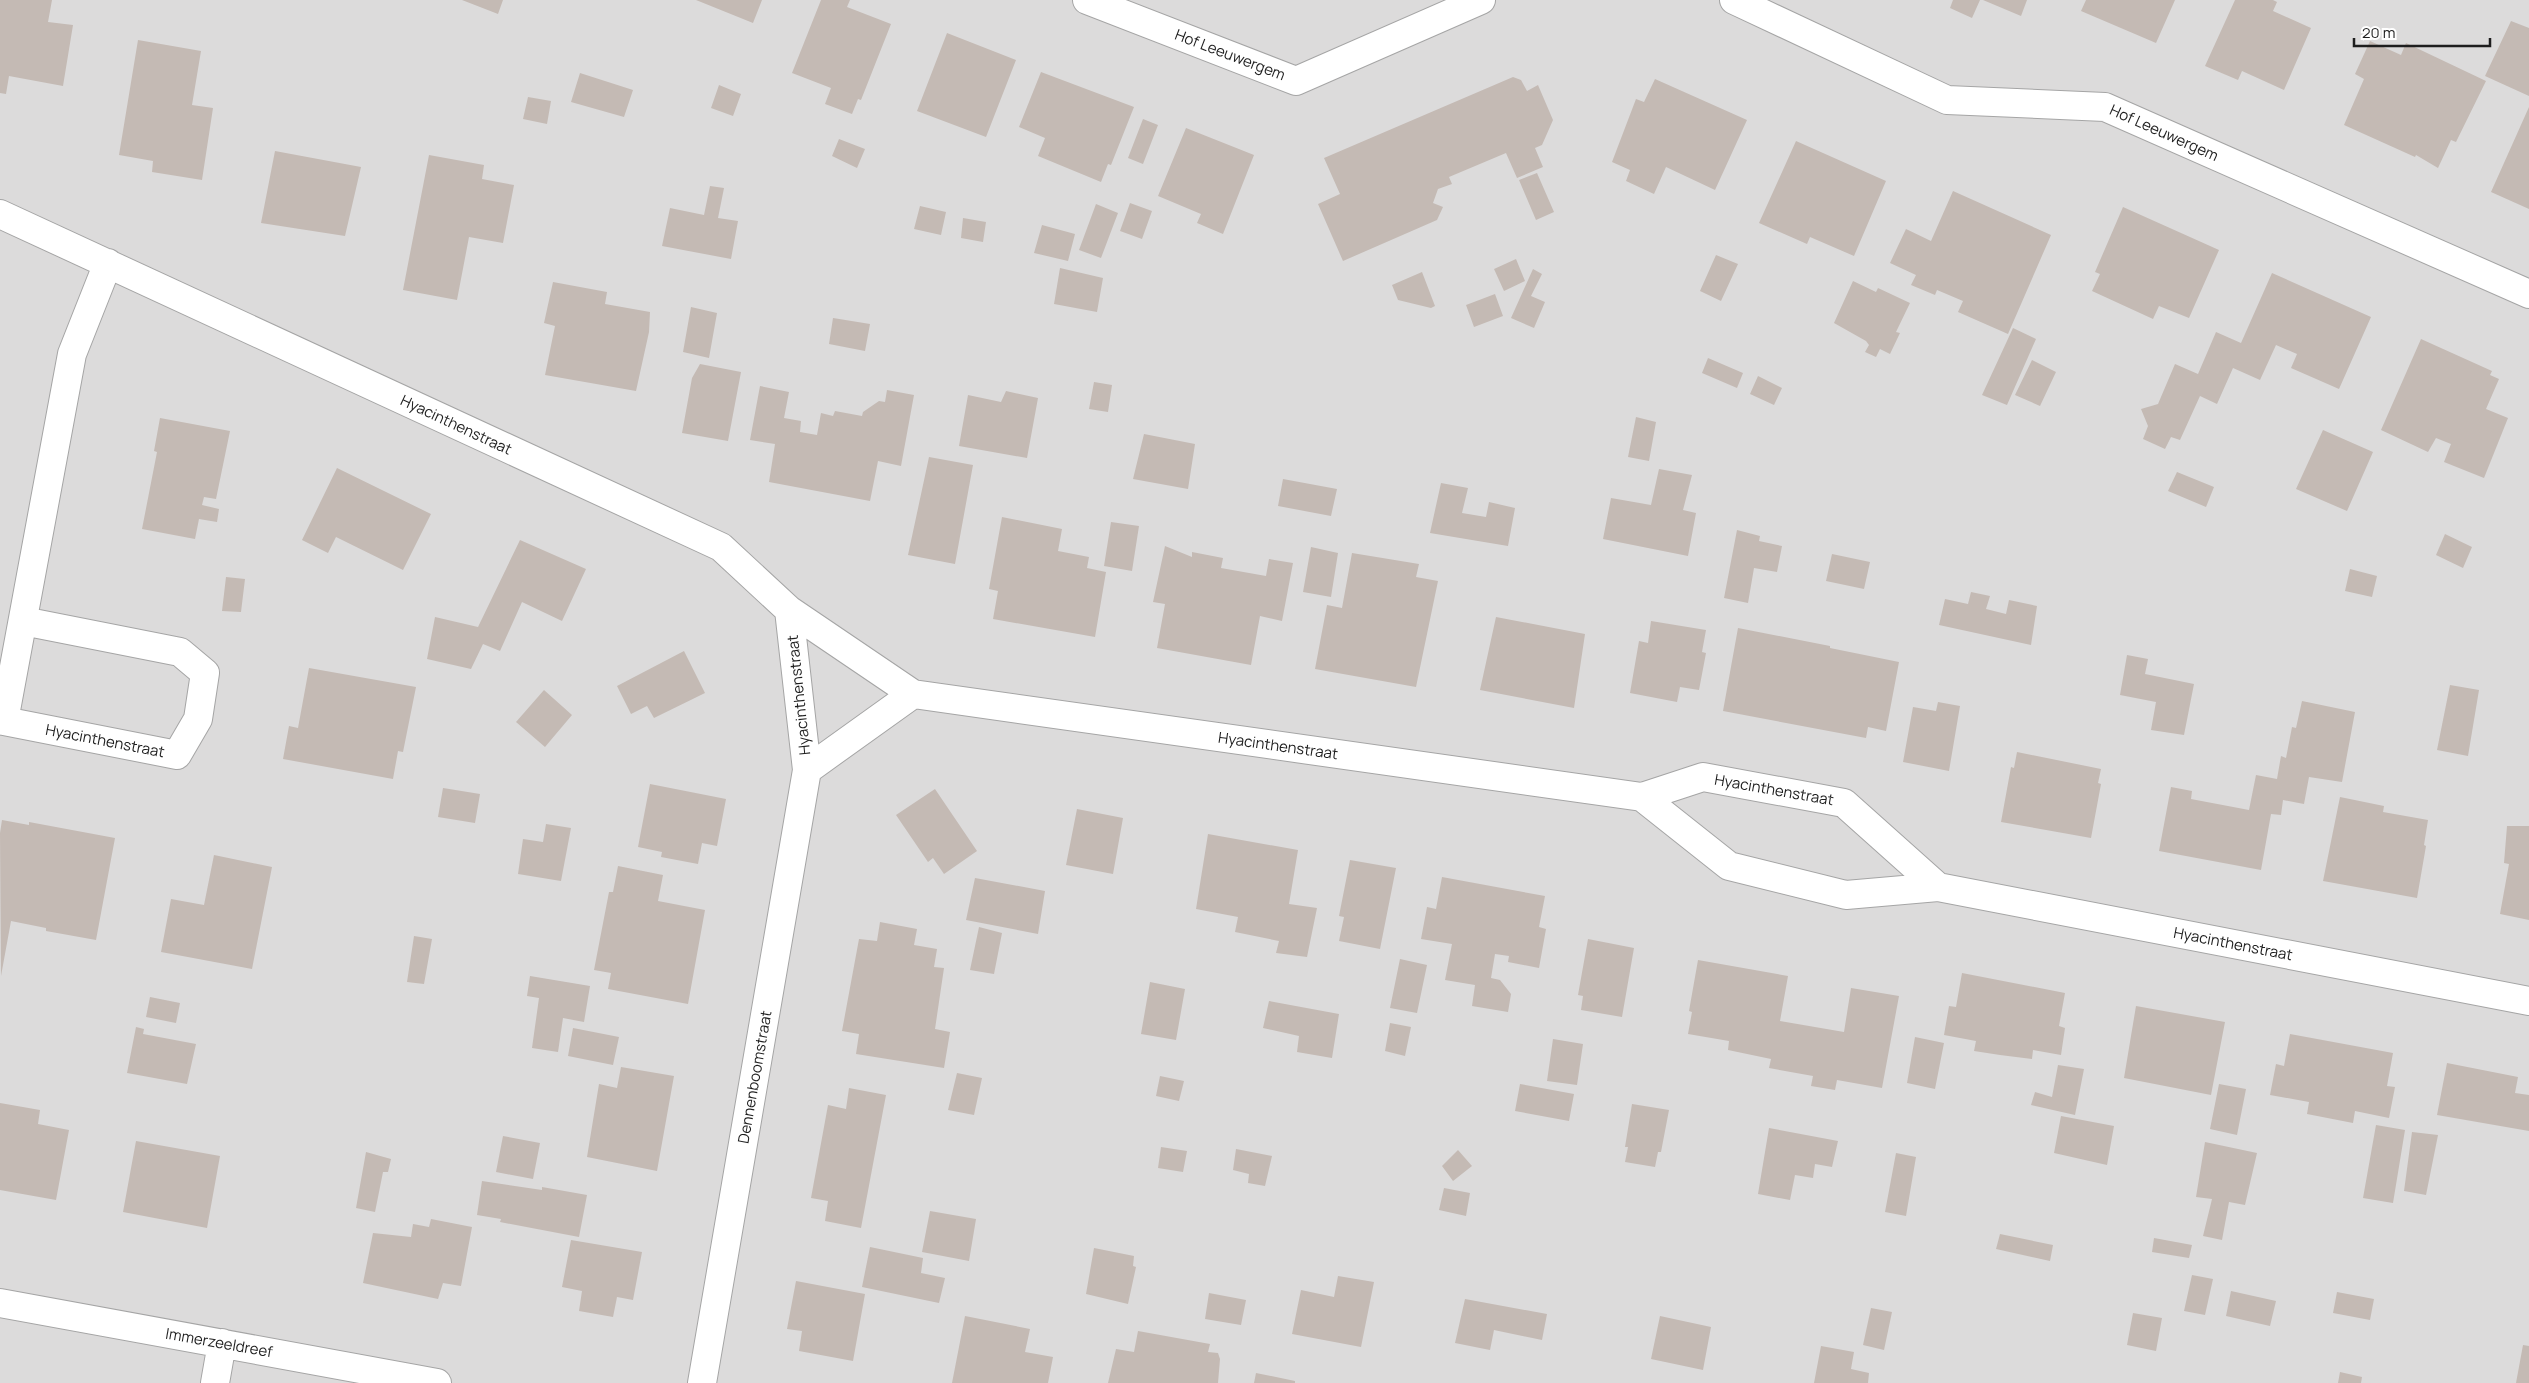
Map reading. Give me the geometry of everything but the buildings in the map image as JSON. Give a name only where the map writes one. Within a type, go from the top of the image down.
[{"type":"street","name":"Hof Leeuwergem","points":[[1087,0],[1296,81],[1482,0]]},
{"type":"street","name":"Hof Leeuwergem","points":[[1734,0],[1946,100],[2105,107],[2529,294]]},
{"type":"street","name":"Hyacinthenstraat","points":[[0,214],[721,547],[789,610],[913,694],[1642,797],[1703,777],[1844,803],[1938,887]]},
{"type":"street","name":"Hyacinthenstraat","points":[[23,621],[180,652],[205,672],[198,719],[177,754],[4,721],[72,354],[108,263]]},
{"type":"street","name":"Hyacinthenstraat","points":[[789,610],[807,770],[913,694]]},
{"type":"street","name":"Dennenboomstraat","points":[[702,1383],[807,770]]},
{"type":"street","name":"Hyacinthenstraat","points":[[1642,797],[1729,866],[1846,894],[1938,887],[2529,1001]]},
{"type":"street","name":"Immerzeeldreef","points":[[0,1302],[438,1383]]},
{"type":"street","points":[[215,1383],[222,1343]]},
{"type":"shaded area","points":[[0,0],[2529,0],[2529,1383],[0,1383]]}]
